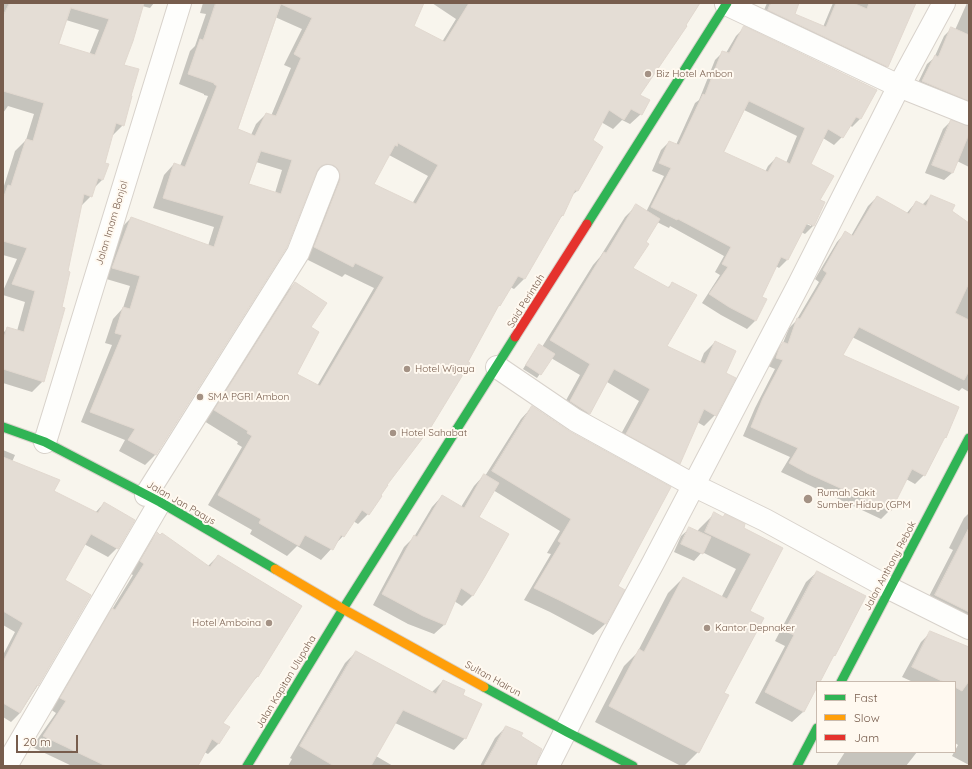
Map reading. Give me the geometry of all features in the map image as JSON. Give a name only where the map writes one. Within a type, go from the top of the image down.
[{"type":"street","name":"Jalan Imam Bonjol","points":[[45,442],[180,3]]},
{"type":"street","points":[[548,766],[611,641],[799,284],[899,86],[944,3]]},
{"type":"street","points":[[727,4],[899,86],[969,114]]},
{"type":"street","name":"Said Perintah","points":[[342,610],[727,4]]},
{"type":"street","points":[[6,761],[153,499],[298,253],[328,176]]},
{"type":"street","points":[[497,367],[575,420],[693,485],[765,520],[891,589],[969,628]]},
{"type":"street","name":"Jalan Jan Paays","points":[[3,427],[45,442],[153,499],[342,610]]},
{"type":"street","name":"Jalan Anthony Rebok","points":[[842,681],[969,438]]},
{"type":"street","name":"Sultan Hairun","points":[[342,610],[566,732],[633,766]]},
{"type":"street","name":"Jalan Kapitan Ulupaha","points":[[247,766],[342,610]]},
{"type":"street","points":[[797,766],[816,730]]},
{"type":"building","points":[[10,3],[144,3],[124,65],[139,69],[132,96],[124,126],[116,123],[105,163],[109,164],[103,180],[98,178],[92,197],[84,194],[62,307],[65,308],[44,382],[3,369],[3,341],[7,327],[24,332],[35,291],[12,284],[27,248],[3,241],[3,199],[8,185],[11,186],[26,139],[33,141],[44,103],[3,91],[3,16]],"holes":[[[71,8],[109,19],[95,55],[59,44]]]},
{"type":"building","points":[[216,3],[424,3],[414,26],[445,42],[469,3],[700,3],[686,25],[687,26],[640,95],[650,100],[642,115],[631,109],[624,120],[609,110],[593,140],[603,147],[578,191],[575,190],[563,216],[562,215],[525,279],[518,276],[500,306],[499,305],[468,362],[470,363],[431,427],[387,485],[381,495],[382,496],[369,515],[362,510],[344,537],[341,535],[333,550],[305,535],[299,546],[259,523],[261,519],[218,495],[252,436],[247,433],[248,431],[214,410],[295,282],[327,303],[311,327],[319,332],[297,374],[320,386],[384,277],[355,263],[353,267],[314,247],[340,180],[338,169],[333,165],[326,164],[321,166],[317,171],[287,247],[156,455],[128,440],[135,429],[90,412],[122,335],[115,333],[123,307],[130,309],[140,276],[112,268],[131,217],[214,247],[224,216],[163,198],[174,163],[185,167],[217,86],[214,83],[188,74],[200,39],[203,40]],"holes":[[[281,4],[312,18],[294,54],[301,58],[276,116],[266,113],[255,136],[238,129]],[[398,143],[438,165],[416,204],[374,184],[395,145],[397,146]],[[261,151],[292,160],[281,194],[249,184]]]},
{"type":"building","points":[[771,3],[799,3],[795,14],[826,27],[836,3],[853,3],[867,9],[869,3],[916,3],[888,67],[768,10]]},
{"type":"building","points":[[744,26],[877,90],[861,119],[856,117],[843,138],[828,129],[811,164],[834,176],[820,200],[825,202],[814,226],[807,223],[788,260],[781,257],[762,297],[767,299],[756,321],[729,307],[709,294],[728,267],[722,264],[731,247],[678,219],[677,220],[651,207],[671,168],[659,163],[669,141],[679,145],[703,94],[705,95],[722,51],[729,53]],"holes":[[[749,101],[805,128],[790,164],[776,157],[768,172],[724,152]]]},
{"type":"building","points":[[951,27],[969,35],[969,101],[922,81],[935,55],[938,57]]},
{"type":"building","points":[[951,120],[969,126],[969,134],[953,173],[932,165]]},
{"type":"building","points":[[931,195],[955,205],[952,211],[969,223],[969,283],[955,313],[969,320],[969,371],[964,380],[859,327],[843,355],[959,407],[946,438],[945,437],[925,476],[912,469],[891,511],[807,473],[789,463],[798,448],[751,427],[763,398],[783,360],[776,358],[779,349],[783,342],[788,344],[797,318],[800,319],[827,273],[823,270],[845,231],[853,236],[877,196],[909,214],[916,201],[926,206]]},
{"type":"building","points":[[636,204],[660,219],[646,242],[649,244],[633,268],[669,288],[672,282],[697,295],[667,346],[705,364],[715,341],[736,351],[726,373],[736,378],[716,416],[704,409],[680,464],[626,434],[650,389],[614,369],[590,414],[570,401],[590,364],[550,340],[604,252],[606,253]]},
{"type":"building","points":[[539,344],[555,354],[541,375],[526,365]]},
{"type":"building","points":[[532,406],[569,431],[671,487],[618,586],[625,590],[606,624],[534,588],[561,543],[558,541],[571,519],[492,471]]},
{"type":"building","points":[[3,457],[60,480],[54,491],[98,513],[104,502],[135,520],[118,549],[91,534],[65,580],[91,595],[38,686],[37,685],[20,713],[3,703],[3,662],[23,623],[3,611]]},
{"type":"building","points":[[484,474],[499,483],[479,517],[509,534],[473,596],[461,588],[445,625],[423,616],[382,594],[414,535],[417,537],[442,495],[464,508]]},
{"type":"building","points":[[714,512],[723,517],[725,514],[745,524],[744,528],[783,548],[750,611],[764,618],[724,693],[729,695],[699,753],[609,706],[639,649],[644,652],[683,577],[727,599],[751,554],[705,532]]},
{"type":"building","points":[[689,527],[711,537],[703,554],[681,544]]},
{"type":"building","points":[[969,528],[969,612],[935,595]]},
{"type":"building","points":[[157,532],[160,535],[162,533],[210,567],[218,555],[302,606],[258,677],[257,676],[223,723],[230,727],[219,744],[212,739],[198,766],[106,766],[43,736],[66,701],[60,698],[112,608],[115,610],[144,564],[140,561]]},
{"type":"building","points":[[817,571],[866,596],[821,681],[816,681],[816,689],[804,712],[765,692],[794,635],[785,631]]},
{"type":"building","points":[[930,631],[969,647],[969,681],[962,691],[956,688],[956,681],[942,681],[912,667]]},
{"type":"building","points":[[356,651],[436,694],[443,680],[465,690],[463,695],[482,704],[466,739],[403,710],[371,766],[334,766],[300,746]]},
{"type":"building","points":[[506,726],[523,733],[521,736],[542,749],[535,766],[484,766]]},
{"type":"traffic: fast","points":[[587,224],[727,3]]},
{"type":"traffic: fast","points":[[247,766],[343,609],[515,337]]},
{"type":"traffic: fast","points":[[3,427],[45,442],[160,502],[275,569]]},
{"type":"traffic: fast","points":[[842,681],[969,438]]},
{"type":"traffic: fast","points":[[484,687],[633,766]]},
{"type":"traffic: fast","points":[[797,766],[816,730]]},
{"type":"traffic: slow","points":[[275,569],[343,609],[484,687]]},
{"type":"traffic: jam","points":[[515,337],[587,224]]},
{"type":"place","name":"Biz Hotel Ambon","points":[[648,74]]},
{"type":"place","name":"Hotel Wijaya","points":[[407,369]]},
{"type":"place","name":"SMA PGRI Ambon","points":[[200,397]]},
{"type":"place","name":"Hotel Sahabat","points":[[393,433]]},
{"type":"place","name":"Rumah Sakit Sumber Hidup (GPM","points":[[808,499]]},
{"type":"place","name":"Hotel Amboina","points":[[269,623]]},
{"type":"place","name":"Kantor Depnaker","points":[[707,628]]}]
